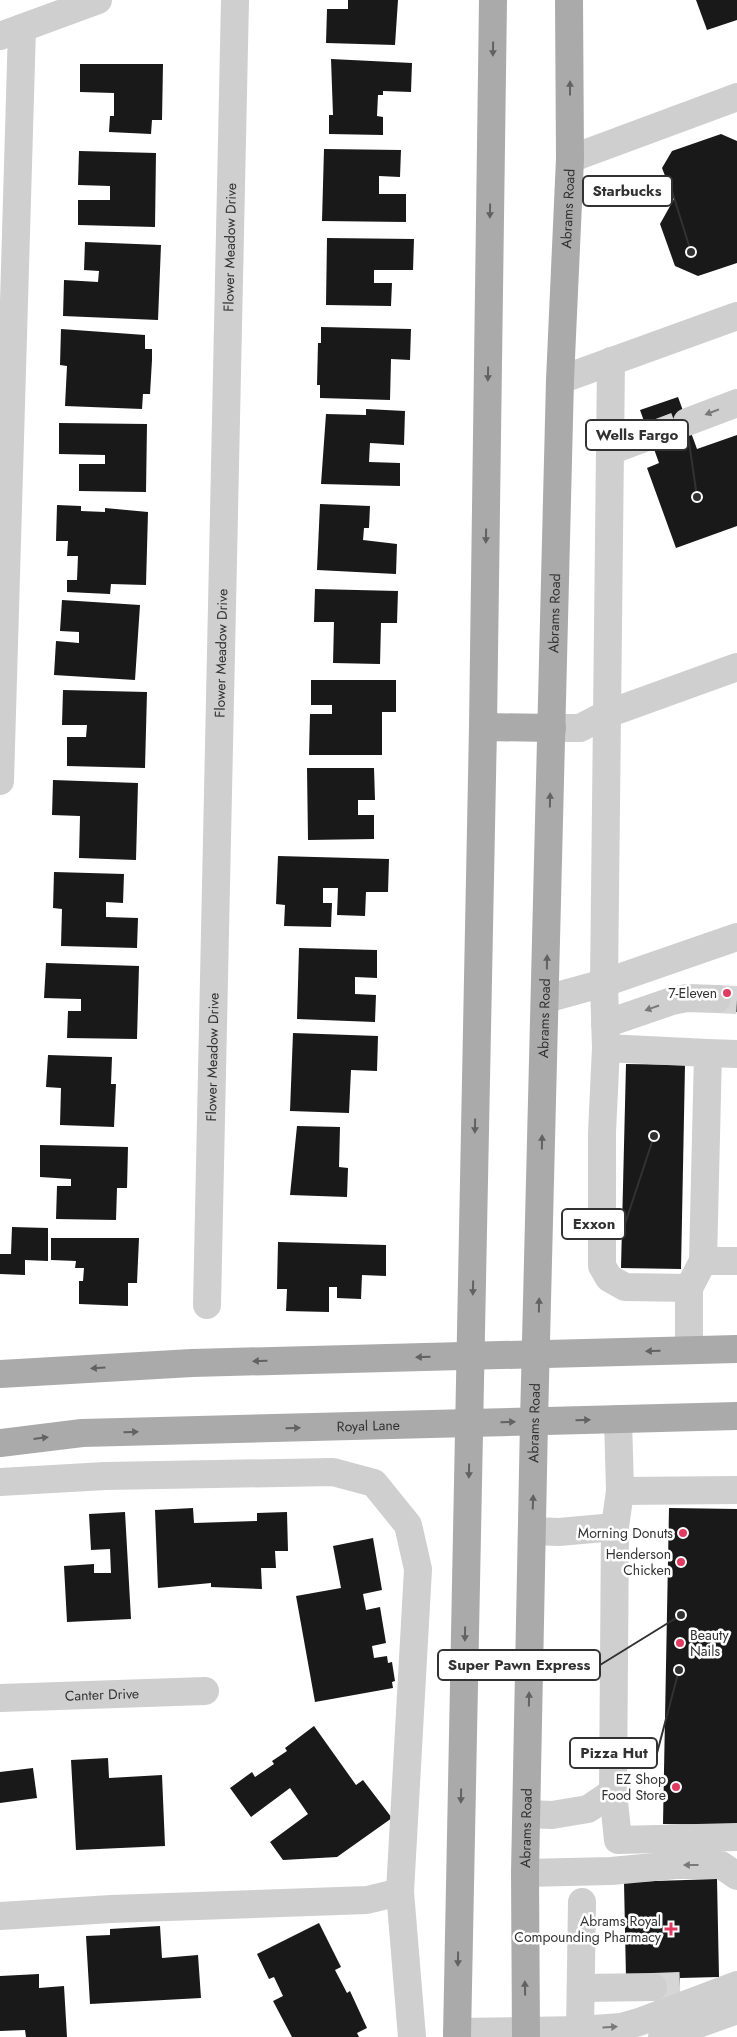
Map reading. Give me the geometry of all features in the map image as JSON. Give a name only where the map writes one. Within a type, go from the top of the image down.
[{"type":"main road","points":[[457,2034],[483,727],[493,0]]},
{"type":"main road","name":"Abrams Road","points":[[526,2034],[525,1873],[534,1421],[560,380],[570,160],[569,0]]},
{"type":"main road","points":[[483,727],[552,728]]},
{"type":"main road","points":[[0,1374],[192,1363],[737,1349]]},
{"type":"main road","name":"Royal Lane","points":[[0,1443],[82,1433],[737,1416]]},
{"type":"street","points":[[0,782],[11,32],[98,0]]},
{"type":"street","name":"Flower Meadow Drive","points":[[207,1305],[236,0]]},
{"type":"street","points":[[570,160],[737,97]]},
{"type":"street","points":[[560,380],[737,316]]},
{"type":"street","points":[[611,361],[604,983],[606,1036],[602,1132],[602,1266],[609,1278],[625,1287],[689,1288]]},
{"type":"street","points":[[687,422],[737,403]]},
{"type":"street","points":[[610,451],[650,436]]},
{"type":"street","points":[[552,728],[580,728],[607,714],[737,667]]},
{"type":"street","points":[[546,1000],[604,983],[737,937]]},
{"type":"street","points":[[606,1036],[672,1001],[687,998],[717,999]]},
{"type":"street","points":[[606,1036],[708,1053],[737,1054]]},
{"type":"street","points":[[689,1350],[689,1288],[703,1261],[708,1053]]},
{"type":"street","points":[[703,1261],[737,1261]]},
{"type":"street","points":[[618,1420],[620,1491],[615,1526],[612,1792],[618,1840],[737,1837]]},
{"type":"street","points":[[0,1482],[105,1476],[333,1472],[374,1482],[408,1525],[418,1570],[400,1892],[412,2037]]},
{"type":"street","points":[[620,1491],[737,1490]]},
{"type":"street","points":[[533,1531],[559,1532],[615,1526]]},
{"type":"street","name":"Canter Drive","points":[[0,1698],[204,1691]]},
{"type":"street","points":[[527,1814],[552,1815],[588,1809],[612,1792]]},
{"type":"street","points":[[525,1873],[611,1870],[676,1865],[721,1865],[737,1876]]},
{"type":"street","points":[[0,1916],[111,1909],[367,1900],[400,1892]]},
{"type":"street","points":[[580,2030],[582,1902]]},
{"type":"street","points":[[581,1988],[666,1986],[735,1994]]},
{"type":"street","points":[[457,2034],[526,2034],[621,2027],[735,1994]]},
{"type":"street","points":[[662,2037],[735,1994]]},
{"type":"building","points":[[348,0],[398,0],[395,45],[326,43],[327,9],[348,9]]},
{"type":"building","points":[[696,0],[737,0],[737,20],[707,30]]},
{"type":"building","points":[[331,59],[412,63],[411,92],[383,91],[383,95],[378,95],[377,116],[383,117],[383,135],[329,134],[329,115],[333,115]]},
{"type":"building","points":[[80,64],[163,64],[162,120],[152,120],[151,134],[109,132],[110,116],[114,116],[114,93],[80,92]]},
{"type":"building","points":[[721,134],[737,141],[737,263],[698,276],[675,266],[660,224],[674,199],[662,168],[672,151]]},
{"type":"building","points":[[324,149],[401,150],[400,177],[379,176],[379,194],[406,194],[406,222],[322,221]]},
{"type":"building","points":[[79,151],[156,153],[155,227],[78,225],[78,200],[110,200],[110,186],[78,185]]},
{"type":"building","points":[[327,238],[414,239],[413,270],[374,270],[374,283],[392,283],[391,306],[326,305]]},
{"type":"building","points":[[85,242],[161,245],[158,320],[63,316],[64,280],[98,282],[99,271],[84,270]]},
{"type":"building","points":[[321,327],[411,329],[410,360],[391,359],[390,400],[320,398],[320,385],[317,385],[318,343],[321,343]]},
{"type":"building","points":[[61,329],[145,335],[145,349],[152,349],[152,360],[150,394],[143,394],[142,409],[65,406],[67,366],[60,365]]},
{"type":"building","points":[[678,397],[697,449],[737,435],[737,526],[676,548],[647,468],[659,463],[640,410]]},
{"type":"building","points":[[366,409],[405,411],[404,445],[370,443],[369,462],[400,463],[400,486],[321,484],[326,414],[366,415]]},
{"type":"building","points":[[59,423],[147,424],[146,492],[79,491],[79,464],[105,464],[105,455],[59,454]]},
{"type":"building","points":[[320,504],[370,506],[369,528],[364,528],[363,540],[397,544],[396,574],[317,570]]},
{"type":"building","points":[[57,505],[81,506],[81,511],[105,512],[105,508],[148,512],[146,585],[111,584],[110,594],[67,592],[67,580],[77,580],[78,556],[67,556],[68,541],[56,541]]},
{"type":"building","points":[[315,589],[398,591],[397,623],[381,623],[380,664],[333,663],[334,622],[314,622]]},
{"type":"building","points":[[62,600],[140,605],[135,680],[54,675],[56,641],[79,643],[79,632],[60,631]]},
{"type":"building","points":[[311,680],[396,680],[396,712],[382,712],[382,755],[309,755],[310,714],[332,714],[332,705],[311,705]]},
{"type":"building","points":[[63,690],[147,692],[145,768],[67,766],[67,737],[86,737],[87,725],[62,725]]},
{"type":"building","points":[[307,768],[374,768],[375,800],[358,800],[358,815],[374,815],[374,839],[308,840]]},
{"type":"building","points":[[53,780],[138,783],[136,860],[79,858],[80,816],[52,815]]},
{"type":"building","points":[[278,856],[389,859],[388,892],[366,892],[365,916],[337,915],[338,888],[323,888],[323,903],[332,903],[331,927],[284,926],[285,905],[276,904]]},
{"type":"building","points":[[54,872],[124,874],[123,903],[106,902],[106,917],[138,918],[137,948],[61,946],[62,909],[53,908]]},
{"type":"building","points":[[299,948],[377,950],[377,978],[355,977],[355,994],[376,995],[375,1022],[297,1019]]},
{"type":"building","points":[[46,963],[139,966],[137,1039],[67,1038],[68,1011],[81,1011],[81,999],[44,998]]},
{"type":"building","name":"7-Eleven","points":[[718,986],[737,988],[737,1012],[717,1011]]},
{"type":"building","points":[[293,1033],[378,1036],[377,1071],[351,1070],[349,1113],[290,1111]]},
{"type":"building","points":[[48,1055],[112,1057],[111,1084],[116,1084],[114,1127],[60,1125],[61,1088],[46,1087]]},
{"type":"building","points":[[626,1064],[685,1065],[681,1269],[621,1268]]},
{"type":"building","points":[[297,1126],[340,1127],[339,1167],[348,1168],[347,1197],[290,1195]]},
{"type":"building","points":[[40,1145],[128,1147],[127,1188],[117,1188],[116,1220],[56,1219],[57,1186],[71,1186],[71,1179],[40,1177]]},
{"type":"building","points":[[12,1227],[48,1228],[48,1261],[25,1260],[25,1275],[0,1274],[0,1254],[11,1254]]},
{"type":"building","points":[[51,1238],[139,1238],[137,1283],[128,1283],[128,1306],[79,1304],[79,1281],[83,1281],[84,1268],[75,1268],[76,1261],[51,1260]]},
{"type":"building","points":[[278,1242],[386,1245],[386,1276],[362,1275],[361,1299],[337,1298],[337,1287],[329,1287],[329,1312],[286,1311],[287,1289],[277,1289]]},
{"type":"building","points":[[193,1508],[194,1523],[257,1521],[257,1513],[287,1512],[288,1551],[275,1551],[276,1568],[261,1568],[262,1589],[211,1587],[211,1583],[158,1588],[155,1510]]},
{"type":"building","points":[[669,1508],[737,1509],[737,1825],[663,1824]]},
{"type":"building","points":[[125,1512],[131,1619],[67,1622],[64,1566],[94,1564],[94,1573],[111,1573],[110,1549],[91,1550],[89,1514]]},
{"type":"building","points":[[373,1538],[382,1590],[363,1594],[366,1610],[380,1607],[386,1643],[372,1646],[374,1658],[387,1656],[388,1663],[392,1662],[395,1681],[392,1682],[393,1688],[315,1702],[296,1596],[341,1588],[333,1546]]},
{"type":"building","points":[[314,1726],[356,1785],[363,1780],[392,1818],[337,1857],[283,1860],[270,1842],[308,1814],[290,1788],[251,1817],[230,1788],[252,1772],[255,1777],[274,1764],[272,1761],[287,1751],[285,1748]]},
{"type":"building","points":[[108,1758],[109,1778],[162,1775],[165,1846],[76,1850],[71,1760]]},
{"type":"building","points":[[33,1768],[37,1798],[0,1803],[0,1772]]},
{"type":"building","name":"Abrams Royal Compounding Pharmacy","points":[[717,1879],[719,1977],[680,1978],[680,1996],[653,1997],[626,1978],[624,1882]]},
{"type":"building","points":[[319,1923],[341,1967],[335,1970],[347,1993],[350,1991],[367,2028],[357,2033],[359,2037],[292,2037],[273,2001],[283,1996],[274,1977],[269,1979],[257,1954]]},
{"type":"building","points":[[160,1926],[162,1958],[198,1955],[201,1998],[90,2004],[86,1936],[110,1935],[110,1929]]},
{"type":"building","points":[[39,1974],[39,1988],[64,1986],[67,2037],[26,2037],[25,2030],[0,2031],[0,1976]]},
{"type":"tunnel","points":[[650,436],[687,422]]},
{"type":"tunnel","points":[[717,999],[737,1000]]},
{"type":"tunnel","points":[[653,1987],[680,1986]]},
{"type":"place","name":"Starbucks","points":[[691,252]]},
{"type":"place","name":"Wells Fargo","points":[[697,497]]},
{"type":"place","name":"7-Eleven","points":[[727,993]]},
{"type":"place","name":"Exxon","points":[[654,1136]]},
{"type":"place","name":"Morning Donuts","points":[[683,1533]]},
{"type":"place","name":"Henderson Chicken","points":[[681,1562]]},
{"type":"place","name":"Super Pawn Express","points":[[681,1615]]},
{"type":"place","name":"Beauty Nails","points":[[680,1643]]},
{"type":"place","name":"Pizza Hut","points":[[679,1670]]},
{"type":"place","name":"EZ Shop Food Store","points":[[676,1787]]},
{"type":"place","name":"Abrams Royal Compounding Pharmacy","points":[[671,1929]]}]
